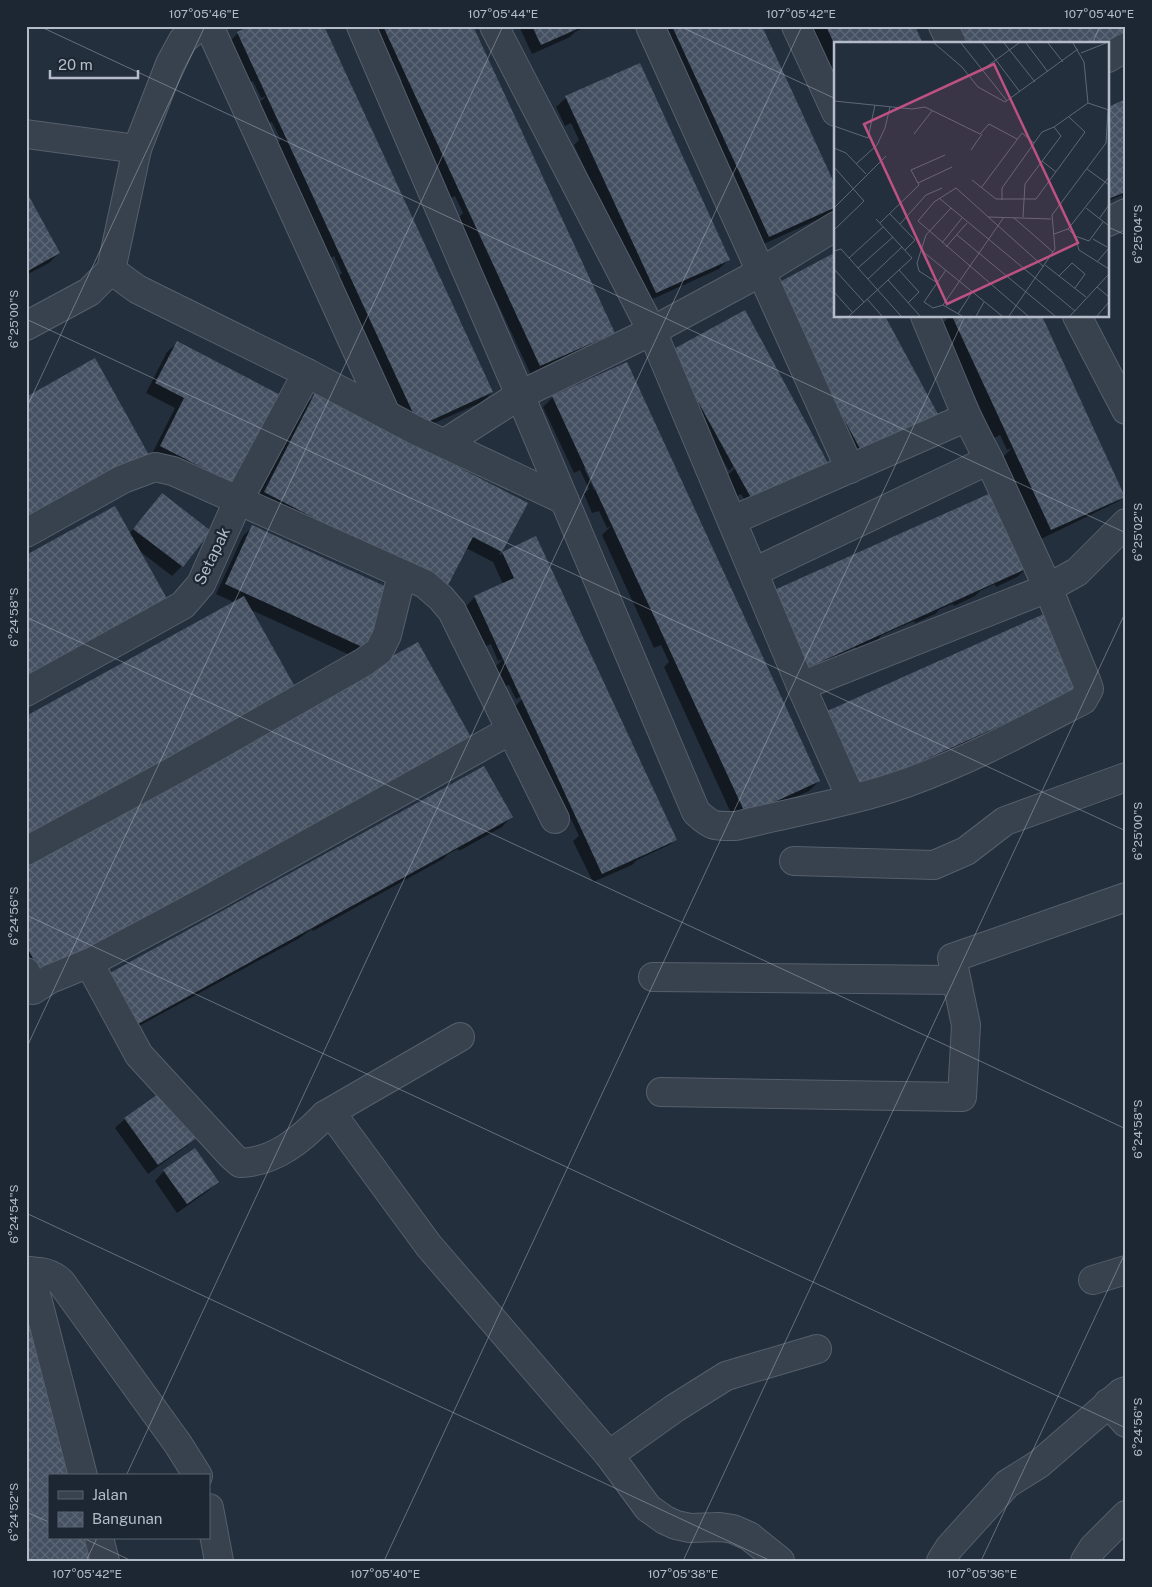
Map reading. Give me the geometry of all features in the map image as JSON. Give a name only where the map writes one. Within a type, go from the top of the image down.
[{"type":"street","points":[[26,326],[89,292],[111,270],[137,149],[170,64],[183,40],[200,26]]},
{"type":"street","points":[[209,26],[385,412]]},
{"type":"street","points":[[361,26],[696,812],[708,823],[719,826],[736,826],[906,783],[986,751],[1083,700],[1089,689],[1048,588],[967,417],[926,318]]},
{"type":"street","points":[[494,26],[652,331],[801,686],[851,798]]},
{"type":"street","points":[[650,26],[850,469]]},
{"type":"street","points":[[796,26],[834,108]]},
{"type":"street","points":[[943,26],[951,42]]},
{"type":"street","points":[[1110,57],[1126,47]]},
{"type":"street","points":[[26,134],[137,149]]},
{"type":"street","points":[[1110,221],[1126,213]]},
{"type":"street","points":[[444,443],[520,396],[652,331],[761,272],[834,227]]},
{"type":"street","points":[[111,270],[137,289],[307,372],[416,430],[564,500]]},
{"type":"street","points":[[1078,318],[1126,410]]},
{"type":"street","name":"Setapak","points":[[26,692],[183,605],[201,584],[238,501],[307,372]]},
{"type":"street","points":[[732,520],[967,417]]},
{"type":"street","points":[[754,572],[989,460]]},
{"type":"street","points":[[26,533],[123,479],[155,467],[173,471],[425,584],[452,611],[555,819]]},
{"type":"street","points":[[801,686],[1048,588],[1077,572],[1126,523]]},
{"type":"street","points":[[26,851],[177,769],[364,662],[379,651],[387,635],[402,574]]},
{"type":"street","points":[[29,985],[50,979],[89,963],[207,900],[511,730]]},
{"type":"street","points":[[794,861],[934,865],[966,852],[1005,821],[1126,777]]},
{"type":"street","points":[[661,1092],[962,1097],[966,1025],[952,958],[1126,897]]},
{"type":"street","points":[[89,963],[139,1055],[224,1149],[240,1163],[255,1162],[286,1150],[310,1130],[324,1115],[460,1036]]},
{"type":"street","points":[[653,977],[956,980]]},
{"type":"street","points":[[324,1115],[338,1122],[429,1246],[609,1455],[648,1508],[676,1525],[690,1528],[720,1527],[733,1529],[749,1536],[780,1561]]},
{"type":"street","points":[[1093,1280],[1126,1270]]},
{"type":"street","points":[[82,1474],[28,1272],[52,1275],[62,1282],[178,1444],[197,1474]]},
{"type":"street","points":[[609,1455],[675,1408],[726,1376],[817,1349]]},
{"type":"street","points":[[941,1561],[949,1548],[1007,1484],[1039,1464],[1120,1406]]},
{"type":"street","points":[[210,1513],[219,1561]]},
{"type":"street","points":[[1085,1561],[1093,1548],[1126,1515]]},
{"type":"street","points":[[100,1540],[105,1561]]},
{"type":"building","points":[[250,26],[324,26],[493,392],[419,426],[237,32]]},
{"type":"building","points":[[383,26],[473,26],[615,333],[540,366]]},
{"type":"building","points":[[532,26],[584,26],[541,45]]},
{"type":"building","points":[[672,26],[762,26],[834,183],[834,208],[769,237]]},
{"type":"building","points":[[826,26],[915,26],[922,42],[834,42],[834,44]]},
{"type":"building","points":[[951,26],[1126,26],[1126,35],[1110,42],[958,42]]},
{"type":"building","points":[[640,63],[730,260],[656,293],[565,96]]},
{"type":"building","points":[[1126,99],[1126,192],[1110,198],[1110,106]]},
{"type":"building","points":[[26,191],[60,253],[26,272]]},
{"type":"building","points":[[834,253],[834,318],[886,318],[940,418],[865,458],[772,286]]},
{"type":"building","points":[[745,310],[829,465],[755,505],[670,351]]},
{"type":"building","points":[[953,318],[1043,318],[1125,497],[1051,530]]},
{"type":"building","points":[[177,341],[286,398],[240,487],[160,446],[184,398],[155,383]]},
{"type":"building","points":[[95,358],[150,457],[26,525],[26,397]]},
{"type":"building","points":[[627,362],[820,781],[746,815],[552,396]]},
{"type":"building","points":[[315,393],[528,503],[502,552],[473,537],[447,587],[264,492]]},
{"type":"building","points":[[993,492],[1028,568],[807,668],[772,591]]},
{"type":"building","points":[[162,493],[211,531],[183,567],[133,529]]},
{"type":"building","points":[[115,506],[170,604],[26,686],[26,555]]},
{"type":"building","points":[[252,525],[391,589],[373,652],[225,584]]},
{"type":"building","points":[[536,536],[677,840],[602,874],[474,596],[514,578],[502,552]]},
{"type":"building","points":[[244,596],[299,694],[26,845],[26,716]]},
{"type":"building","points":[[1046,613],[1082,689],[860,789],[825,712]]},
{"type":"building","points":[[418,642],[473,741],[44,978],[26,946],[26,858]]},
{"type":"building","points":[[484,766],[513,817],[129,1029],[101,978]]},
{"type":"building","points":[[164,1090],[198,1137],[158,1165],[124,1118]]},
{"type":"building","points":[[195,1148],[219,1182],[187,1204],[163,1170]]},
{"type":"building","points":[[26,1300],[70,1474],[48,1474],[48,1540],[86,1540],[91,1561],[26,1561]]}]
